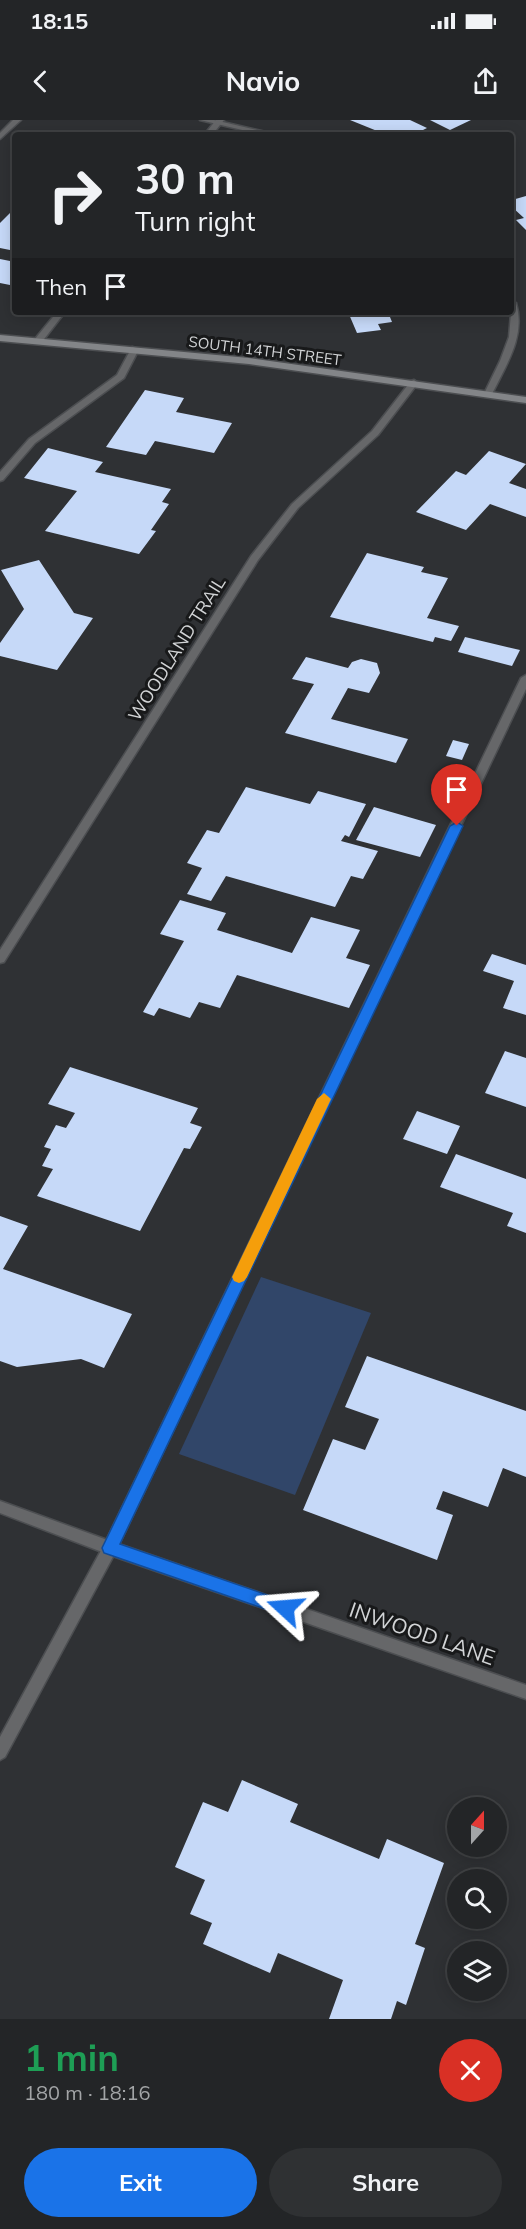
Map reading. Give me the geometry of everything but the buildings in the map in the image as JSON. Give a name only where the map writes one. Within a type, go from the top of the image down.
[{"type":"main road","name":"SOUTH 14TH STREET","points":[[0,338],[135,349],[414,383],[526,400]]},
{"type":"street","points":[[0,137],[17,120]]},
{"type":"street","points":[[204,120],[219,121],[263,132]]},
{"type":"street","points":[[488,394],[510,348],[516,313],[514,308]]},
{"type":"street","points":[[38,340],[59,315]]},
{"type":"street","points":[[0,478],[32,441],[121,376],[135,349]]},
{"type":"street","name":"WOODLAND TRAIL","points":[[0,959],[254,558],[295,506],[375,433],[414,383]]},
{"type":"street","points":[[0,1752],[110,1548],[526,678]]},
{"type":"street","name":"INWOOD LANE","points":[[0,1507],[110,1548],[526,1692]]},
{"type":"shaded area","points":[[261,1277],[371,1313],[295,1495],[179,1454]]},
{"type":"slow traffic","points":[[239,1277],[324,1099]]},
{"type":"route","points":[[285,1608],[110,1548],[457,826]]}]
